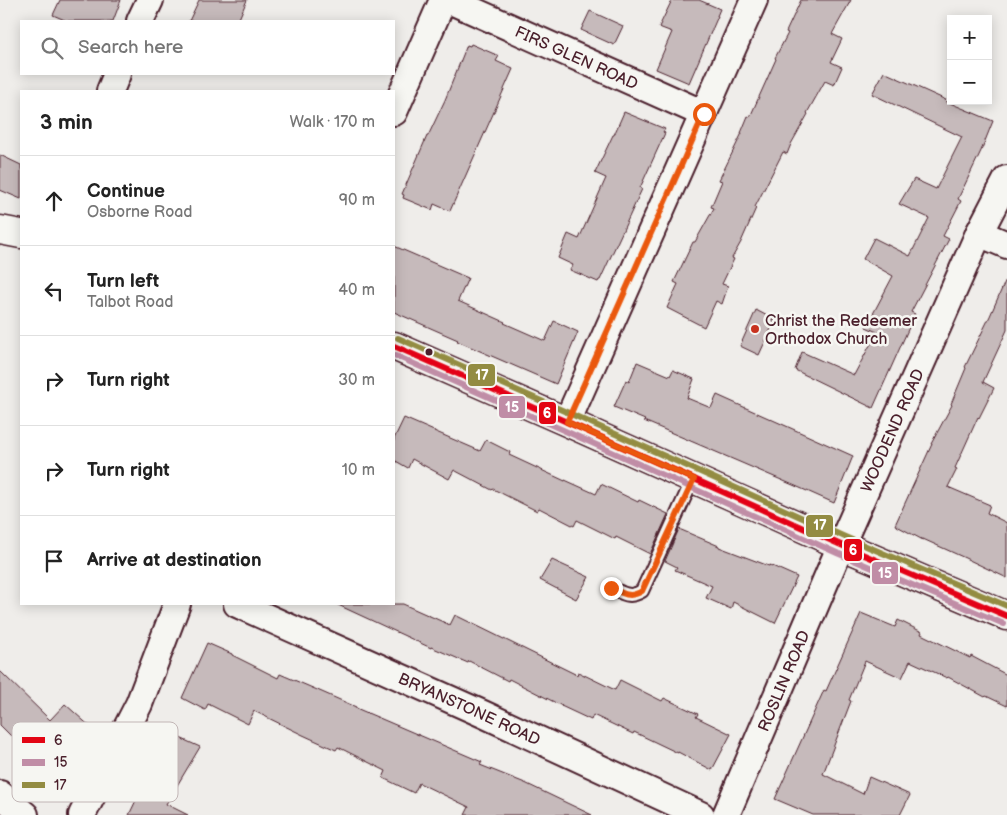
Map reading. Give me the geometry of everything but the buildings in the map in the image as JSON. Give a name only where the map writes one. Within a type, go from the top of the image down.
[{"type":"main road","points":[[0,230],[20,234]]},
{"type":"main road","points":[[395,346],[841,545],[1007,616]]},
{"type":"street","points":[[140,20],[150,0]]},
{"type":"street","points":[[395,110],[443,0]]},
{"type":"street","name":"FIRS GLEN ROAD","points":[[449,0],[704,114]]},
{"type":"street","points":[[567,422],[754,0]]},
{"type":"street","points":[[110,90],[117,75]]},
{"type":"street","name":"WOODEND ROAD","points":[[841,545],[979,233],[1007,179]]},
{"type":"street","points":[[979,233],[1007,245]]},
{"type":"street","name":"ROSLIN ROAD","points":[[726,815],[841,545]]},
{"type":"street","points":[[130,722],[139,704],[177,605]]},
{"type":"street","name":"BRYANSTONE ROAD","points":[[239,605],[492,718],[701,815]]},
{"type":"street","points":[[0,794],[25,815]]},
{"type":"street","points":[[82,815],[89,802]]},
{"type":"lane","points":[[611,588],[628,595],[635,595],[642,591],[694,479]]},
{"type":"transit line","name":"17","points":[[398,338],[845,537],[1007,606]]},
{"type":"transit line","name":"6","points":[[395,346],[841,545],[1007,616]]},
{"type":"transit line","name":"15","points":[[395,355],[837,553],[1004,624]]},
{"type":"place","name":"Christ the Redeemer Orthodox Church","points":[[755,329]]},
{"type":"route","points":[[611,588],[628,595],[635,595],[642,591],[694,479],[567,422],[704,114]]}]
